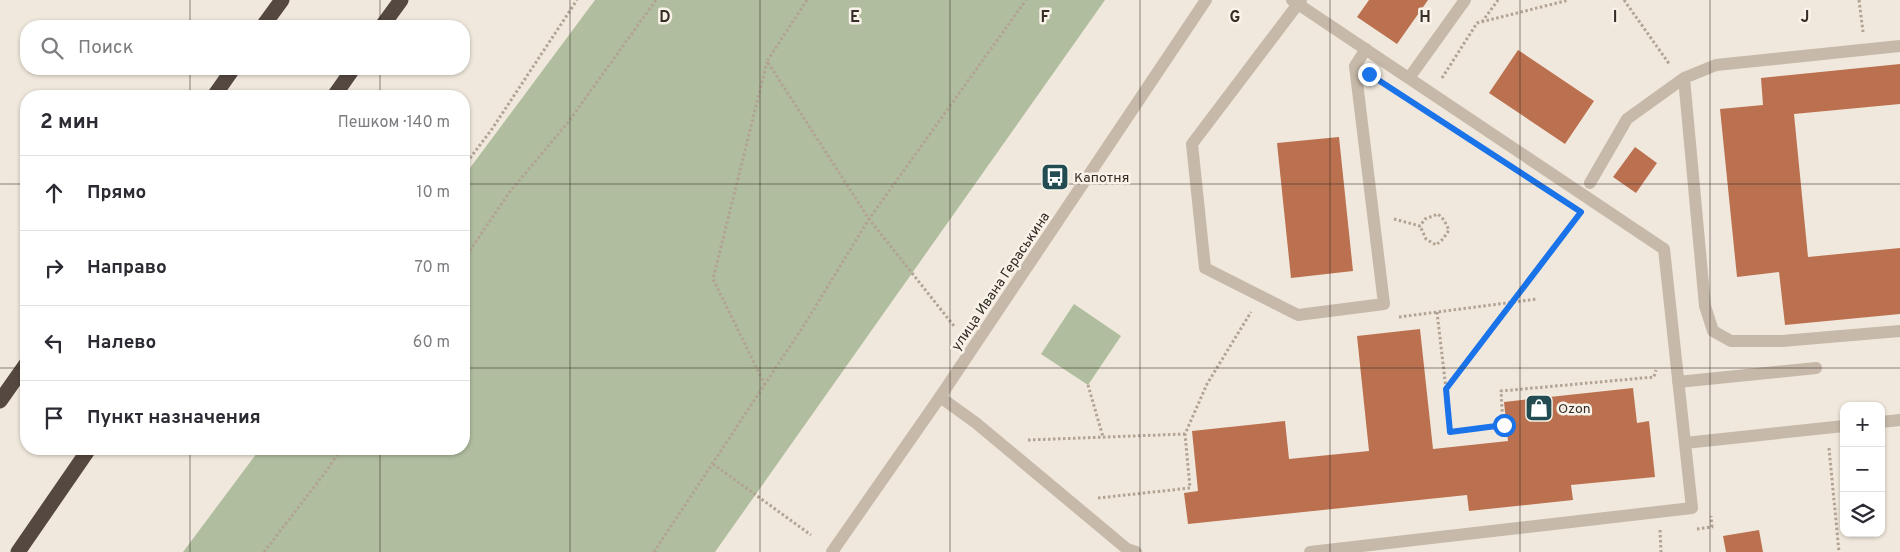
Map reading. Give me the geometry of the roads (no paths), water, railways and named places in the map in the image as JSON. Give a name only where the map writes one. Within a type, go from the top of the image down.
[{"type":"highway","points":[[267,20],[282,0]]},
{"type":"highway","points":[[386,20],[401,0]]},
{"type":"highway","points":[[218,90],[229,75]]},
{"type":"highway","points":[[338,90],[349,75]]},
{"type":"highway","points":[[0,401],[20,373]]},
{"type":"highway","points":[[18,552],[85,455]]},
{"type":"street","name":"улица Ивана Гераськина","points":[[832,552],[940,397],[1206,0]]},
{"type":"street","points":[[1410,78],[1465,0]]},
{"type":"street","points":[[1310,552],[1333,551],[1692,508],[1664,249],[1297,1],[1192,144],[1205,268],[1298,315],[1384,304],[1355,66],[1366,49]]},
{"type":"street","points":[[1590,183],[1627,119],[1684,78],[1716,65],[1900,46]]},
{"type":"street","points":[[1684,78],[1705,306],[1713,331],[1731,341],[1782,341],[1900,331]]},
{"type":"street","points":[[1678,382],[1816,368]]},
{"type":"street","points":[[940,397],[976,423],[1127,549],[1136,552]]},
{"type":"street","points":[[1885,422],[1900,420]]},
{"type":"street","points":[[1685,443],[1840,426]]},
{"type":"place","name":"Капотня","points":[[1055,177]]},
{"type":"place","name":"Ozon","points":[[1539,408]]}]
